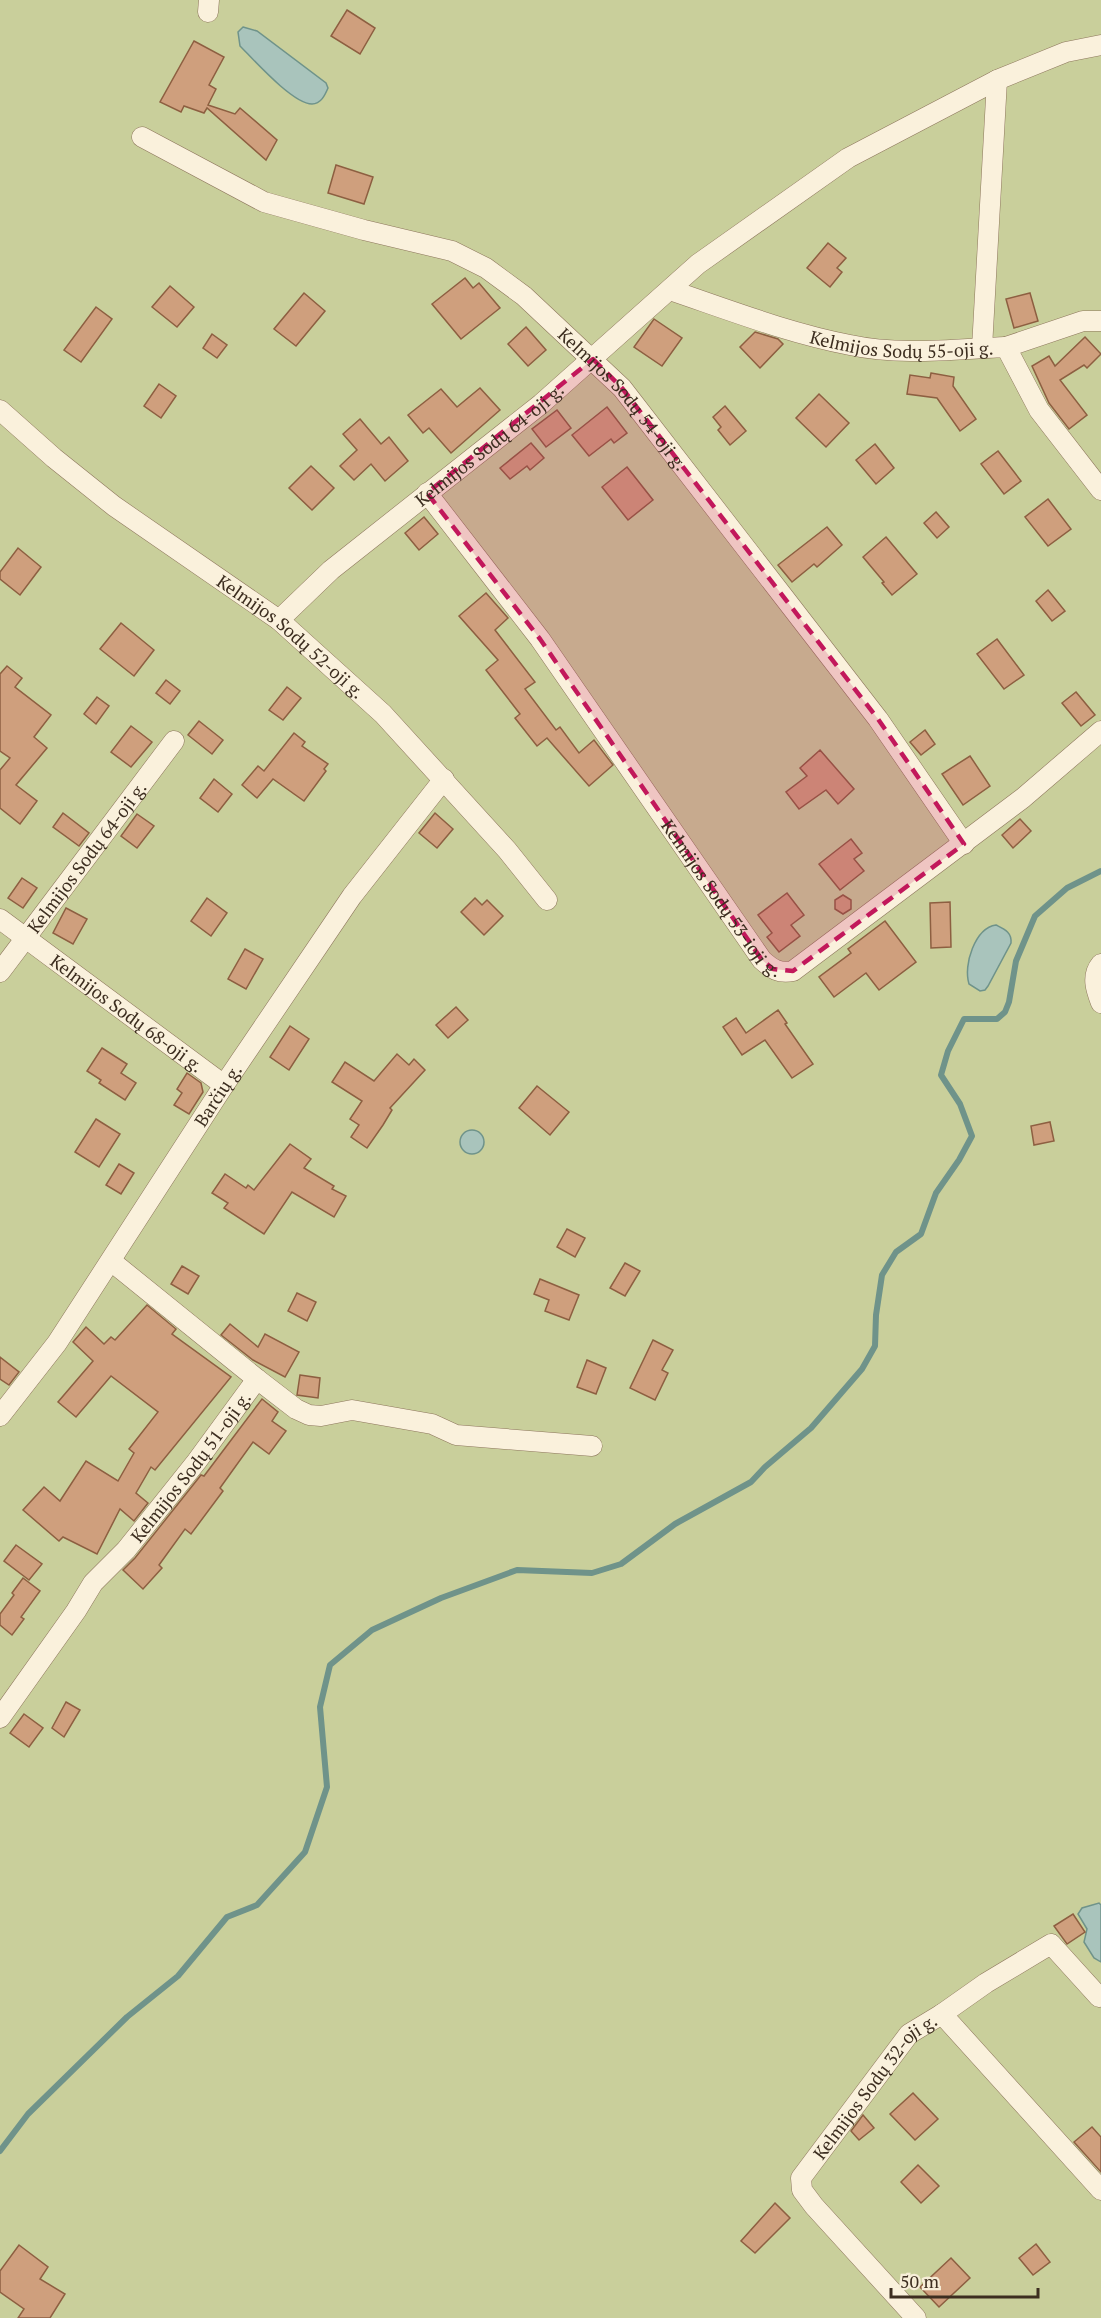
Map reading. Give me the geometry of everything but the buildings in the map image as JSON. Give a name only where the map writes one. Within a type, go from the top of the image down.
[{"type":"street","name":"Kelmijos Sodų 64-oji g.","points":[[279,620],[331,570],[541,404],[698,264],[848,158],[997,80],[1066,52],[1101,45]]},
{"type":"street","points":[[982,348],[997,80]]},
{"type":"street","name":"Kelmijos Sodų 54-oji g.","points":[[142,136],[264,202],[364,230],[452,251],[486,268],[524,297],[622,388],[878,719],[964,844]]},
{"type":"street","name":"Kelmijos Sodų 55-oji g.","points":[[670,290],[772,325],[850,346],[894,351],[1006,347],[1039,410],[1101,490]]},
{"type":"street","points":[[1006,347],[1083,321],[1101,321]]},
{"type":"street","name":"Kelmijos Sodų 52-oji g.","points":[[0,410],[54,458],[114,506],[279,620],[383,714],[507,850],[547,900]]},
{"type":"street","name":"Kelmijos Sodų 53-ioji g.","points":[[428,493],[540,639],[762,960],[773,969],[784,973],[793,971],[964,844],[1023,798],[1101,731]]},
{"type":"street","name":"Kelmijos Sodų 64-oji g.","points":[[0,972],[174,741]]},
{"type":"street","name":"Barčių g.","points":[[0,1416],[57,1343],[224,1085],[352,896],[444,779]]},
{"type":"street","name":"Kelmijos Sodų 68-oji g.","points":[[0,919],[224,1085]]},
{"type":"street","points":[[1101,964],[1095,978],[1101,1004]]},
{"type":"street","points":[[111,1261],[257,1379]]},
{"type":"street","name":"Kelmijos Sodų 51-oji g.","points":[[0,1718],[76,1611],[93,1583],[126,1550],[197,1461],[257,1379],[296,1409],[309,1415],[321,1416],[352,1410],[432,1424],[456,1434],[592,1446]]},
{"type":"street","points":[[942,2014],[986,1983],[1052,1944],[1099,1997]]},
{"type":"street","name":"Kelmijos Sodų 32-oji g.","points":[[916,2318],[814,2206],[802,2190],[801,2178],[909,2034],[942,2014],[1101,2190]]},
{"type":"highlighted area","points":[[593,359],[622,388],[878,719],[964,844],[793,971],[773,969],[762,960],[540,639],[427,493]]},
{"type":"green space","points":[[0,0],[1101,0],[1101,2318],[0,2318]]},
{"type":"water","points":[[243,27],[257,31],[326,83],[328,88],[322,99],[315,104],[304,102],[274,80],[240,46],[238,32]]},
{"type":"water","points":[[996,925],[1009,934],[1011,943],[988,986],[985,990],[980,991],[969,984],[969,958],[972,948],[982,933]]},
{"type":"water","points":[[467,1130],[477,1130],[484,1137],[484,1147],[477,1154],[467,1154],[460,1147],[460,1137]]},
{"type":"water","points":[[1099,1903],[1101,1905],[1101,1962],[1094,1958],[1084,1942],[1087,1929],[1078,1914],[1082,1908]]},
{"type":"waterway","points":[[0,2151],[28,2114],[127,2017],[178,1976],[227,1917],[257,1905],[305,1852],[327,1787],[320,1707],[330,1665],[372,1630],[441,1598],[517,1570],[592,1573],[621,1564],[675,1524],[751,1482],[811,1428],[862,1369],[875,1346],[876,1315],[882,1275],[896,1252],[921,1234],[936,1193],[959,1160],[972,1136],[960,1104],[941,1075],[948,1051],[964,1019],[997,1019],[1005,1012],[1009,1002],[1016,961],[1035,916],[1067,888],[1101,871]]}]
